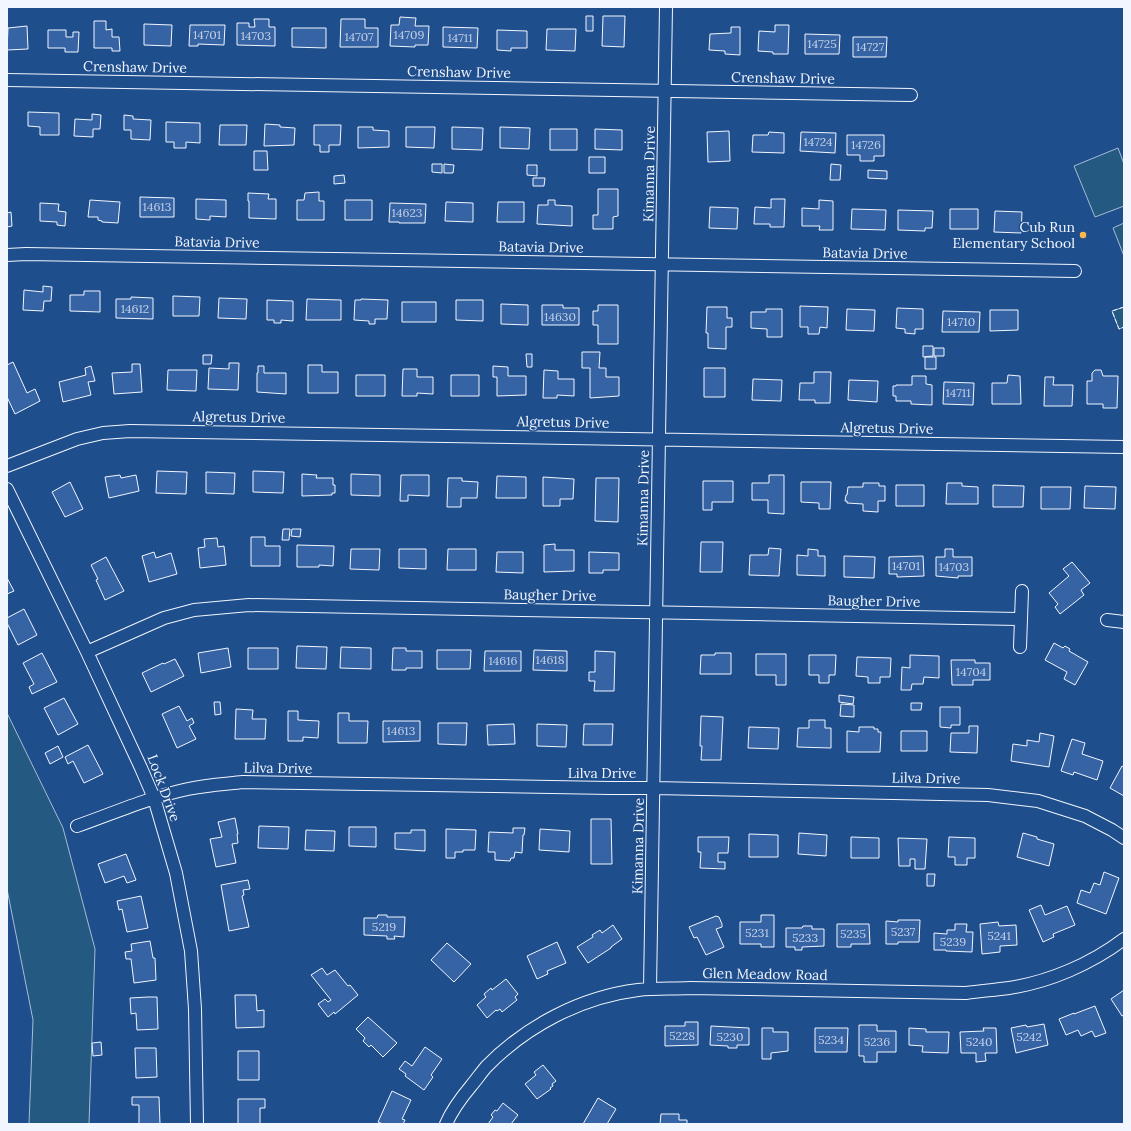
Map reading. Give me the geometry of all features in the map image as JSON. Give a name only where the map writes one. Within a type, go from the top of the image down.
[{"type":"street","name":"Kimanna Drive","points":[[650,989],[666,7]]},
{"type":"street","name":"Crenshaw Drive","points":[[7,80],[911,95]]},
{"type":"street","name":"Batavia Drive","points":[[7,255],[34,254],[1075,271]]},
{"type":"street","name":"Algretus Drive","points":[[7,466],[77,439],[103,433],[130,431],[659,438],[1124,447]]},
{"type":"street","name":"Lock Drive","points":[[7,489],[87,652],[142,768],[154,798],[176,873],[191,950],[195,1009],[197,1124]]},
{"type":"street","points":[[1020,647],[1022,591]]},
{"type":"street","name":"Baugher Drive","points":[[87,652],[164,618],[194,610],[249,605],[1021,618]]},
{"type":"street","points":[[1107,620],[1124,622]]},
{"type":"street","name":"Lilva Drive","points":[[77,826],[154,798],[189,788],[243,782],[988,795],[1038,801],[1085,816],[1124,838]]},
{"type":"street","name":"Glen Meadow Road","points":[[446,1124],[461,1099],[486,1067],[518,1039],[562,1012],[603,997],[637,990],[690,988],[966,993],[1030,984],[1079,966],[1112,948],[1124,939]]},
{"type":"shaded area","points":[[1118,148],[1124,164],[1124,206],[1095,217],[1074,166]]},
{"type":"shaded area","points":[[1124,223],[1124,256],[1113,228]]},
{"type":"shaded area","points":[[1124,307],[1124,327],[1119,329],[1112,311]]},
{"type":"shaded area","points":[[7,713],[63,828],[95,949],[89,1124],[29,1124],[33,1020],[7,889]]},
{"type":"building","points":[[586,16],[593,16],[593,31],[586,31]]},
{"type":"building","points":[[603,16],[625,16],[624,47],[602,46]]},
{"type":"building","points":[[400,17],[416,18],[415,26],[429,26],[428,45],[415,45],[415,47],[390,46],[391,25],[399,25]]},
{"type":"building","points":[[254,19],[269,19],[269,27],[275,27],[275,46],[237,45],[237,23],[249,23],[249,27],[255,27]]},
{"type":"building","points":[[341,19],[365,19],[365,28],[378,28],[378,47],[340,47]]},
{"type":"building","points":[[94,21],[106,21],[106,30],[112,29],[112,37],[119,37],[120,51],[112,51],[112,48],[94,48]]},
{"type":"building","points":[[144,24],[172,25],[171,46],[144,45]]},
{"type":"building","points":[[190,25],[225,25],[224,45],[198,44],[198,46],[189,46]]},
{"type":"building","points":[[775,25],[789,25],[788,54],[773,54],[773,52],[758,51],[759,31],[775,32]]},
{"type":"building","points":[[27,26],[28,49],[7,50],[8,28]]},
{"type":"building","points":[[443,27],[478,28],[477,48],[443,47]]},
{"type":"building","points":[[731,27],[740,27],[740,55],[725,54],[725,51],[709,50],[710,34],[731,33]]},
{"type":"building","points":[[292,28],[326,28],[326,48],[292,47]]},
{"type":"building","points":[[547,29],[576,29],[575,51],[546,50]]},
{"type":"building","points":[[48,30],[66,30],[66,37],[73,37],[73,32],[79,32],[78,52],[65,52],[65,48],[48,48]]},
{"type":"building","points":[[497,30],[527,31],[527,48],[511,48],[511,51],[497,50]]},
{"type":"building","points":[[805,34],[840,35],[839,54],[805,54]]},
{"type":"building","points":[[853,37],[887,37],[886,57],[853,57]]},
{"type":"building","points":[[28,112],[59,113],[59,135],[40,135],[40,127],[28,126]]},
{"type":"building","points":[[92,114],[101,115],[100,129],[93,129],[93,137],[74,136],[75,119],[92,120]]},
{"type":"building","points":[[124,115],[133,116],[133,119],[151,120],[150,140],[131,139],[131,130],[124,130]]},
{"type":"building","points":[[166,122],[200,123],[200,143],[186,142],[186,148],[174,148],[174,142],[166,142]]},
{"type":"building","points":[[265,124],[295,128],[294,145],[264,146]]},
{"type":"building","points":[[220,125],[247,125],[246,145],[219,145]]},
{"type":"building","points":[[314,125],[341,125],[340,145],[329,145],[329,152],[320,152],[320,145],[314,145]]},
{"type":"building","points":[[358,127],[373,127],[373,130],[389,131],[389,147],[358,148]]},
{"type":"building","points":[[406,127],[435,127],[434,148],[406,147]]},
{"type":"building","points":[[452,127],[483,128],[482,150],[452,149]]},
{"type":"building","points":[[500,127],[530,128],[529,149],[500,148]]},
{"type":"building","points":[[550,129],[577,129],[577,150],[550,150]]},
{"type":"building","points":[[595,129],[622,130],[622,150],[595,149]]},
{"type":"building","points":[[729,131],[730,161],[708,162],[707,132]]},
{"type":"building","points":[[769,132],[784,133],[784,153],[752,152],[753,135],[768,135]]},
{"type":"building","points":[[801,132],[836,133],[835,153],[800,151]]},
{"type":"building","points":[[847,135],[884,135],[884,156],[874,156],[874,161],[860,161],[860,155],[847,155]]},
{"type":"building","points":[[254,151],[267,151],[268,170],[254,170]]},
{"type":"building","points":[[589,157],[605,157],[605,173],[589,173]]},
{"type":"building","points":[[432,164],[442,164],[442,173],[432,172]]},
{"type":"building","points":[[444,164],[454,165],[453,173],[444,173]]},
{"type":"building","points":[[831,164],[841,165],[840,180],[830,180]]},
{"type":"building","points":[[527,165],[537,165],[537,176],[527,175]]},
{"type":"building","points":[[868,170],[887,171],[887,179],[868,178]]},
{"type":"building","points":[[344,175],[345,183],[334,184],[334,176]]},
{"type":"building","points":[[533,178],[545,178],[544,186],[533,186]]},
{"type":"building","points":[[598,189],[618,189],[618,216],[613,217],[613,229],[593,229],[593,215],[598,215]]},
{"type":"building","points":[[319,192],[319,201],[324,201],[324,220],[297,220],[297,200],[304,200],[305,193]]},
{"type":"building","points":[[248,193],[269,194],[268,199],[276,199],[276,219],[249,218]]},
{"type":"building","points":[[140,197],[174,198],[174,217],[140,217]]},
{"type":"building","points":[[196,199],[226,200],[226,217],[210,216],[210,220],[196,219]]},
{"type":"building","points":[[771,199],[785,199],[784,227],[770,227],[770,224],[754,224],[755,207],[771,208]]},
{"type":"building","points":[[90,200],[120,202],[118,223],[102,222],[98,220],[98,217],[88,217]]},
{"type":"building","points":[[345,200],[372,200],[372,220],[345,220]]},
{"type":"building","points":[[548,200],[555,200],[555,205],[572,206],[572,226],[537,224],[538,205],[548,205]]},
{"type":"building","points":[[819,200],[833,201],[833,230],[819,230],[820,226],[802,226],[802,208],[819,209]]},
{"type":"building","points":[[446,202],[473,203],[473,222],[445,221]]},
{"type":"building","points":[[498,202],[524,202],[524,222],[497,222]]},
{"type":"building","points":[[40,203],[59,204],[58,211],[66,212],[65,226],[57,225],[57,222],[40,221]]},
{"type":"building","points":[[390,203],[426,204],[425,223],[389,222]]},
{"type":"building","points":[[710,207],[738,208],[737,229],[709,228]]},
{"type":"building","points":[[852,209],[886,210],[885,230],[851,229]]},
{"type":"building","points":[[950,209],[978,209],[978,229],[950,229]]},
{"type":"building","points":[[898,210],[933,211],[932,228],[925,228],[925,231],[898,230]]},
{"type":"building","points":[[995,211],[1022,212],[1021,233],[994,232]]},
{"type":"building","points":[[11,212],[12,226],[7,227],[7,213]]},
{"type":"building","points":[[43,286],[52,287],[51,301],[44,301],[43,311],[23,310],[24,290],[43,292]]},
{"type":"building","points":[[84,291],[100,291],[100,312],[70,311],[70,295],[84,295]]},
{"type":"building","points":[[173,296],[200,297],[199,316],[173,316]]},
{"type":"building","points":[[131,297],[153,298],[153,319],[116,318],[116,299],[131,299]]},
{"type":"building","points":[[219,298],[247,299],[246,319],[218,318]]},
{"type":"building","points":[[307,299],[341,300],[341,320],[306,320]]},
{"type":"building","points":[[267,300],[293,301],[293,321],[281,320],[281,323],[274,323],[274,320],[267,320]]},
{"type":"building","points":[[355,300],[388,300],[387,319],[375,319],[375,324],[369,324],[369,321],[354,320]]},
{"type":"building","points":[[456,300],[483,300],[483,321],[456,320]]},
{"type":"building","points":[[402,302],[436,302],[436,322],[402,322]]},
{"type":"building","points":[[501,304],[528,305],[528,325],[501,324]]},
{"type":"building","points":[[542,305],[563,305],[563,308],[579,308],[579,325],[542,325]]},
{"type":"building","points":[[598,305],[618,305],[618,344],[598,344],[598,325],[593,325],[593,311],[598,311]]},
{"type":"building","points":[[800,306],[828,307],[827,328],[820,327],[819,334],[808,334],[808,327],[800,327]]},
{"type":"building","points":[[707,307],[727,307],[727,318],[732,318],[732,327],[726,327],[726,349],[708,348],[708,333],[706,333]]},
{"type":"building","points":[[897,308],[923,309],[923,329],[915,329],[915,334],[905,333],[905,329],[896,328]]},
{"type":"building","points":[[766,309],[782,309],[782,337],[767,337],[767,329],[751,328],[751,312],[766,312]]},
{"type":"building","points":[[847,309],[875,310],[874,331],[846,330]]},
{"type":"building","points":[[990,310],[1018,310],[1018,330],[990,331]]},
{"type":"building","points":[[943,311],[980,312],[979,332],[942,332]]},
{"type":"building","points":[[923,346],[933,346],[933,356],[923,357]]},
{"type":"building","points":[[934,348],[944,348],[944,356],[934,356]]},
{"type":"building","points":[[582,352],[600,352],[599,368],[606,368],[606,377],[619,377],[619,396],[590,398],[590,368],[582,368]]},
{"type":"building","points":[[526,354],[532,354],[532,367],[527,367]]},
{"type":"building","points":[[203,355],[212,355],[211,364],[203,364]]},
{"type":"building","points":[[925,357],[936,357],[936,369],[925,369]]},
{"type":"building","points":[[13,362],[27,393],[35,389],[40,401],[15,414],[7,397],[7,365]]},
{"type":"building","points":[[229,363],[239,363],[238,390],[208,389],[209,368],[229,369]]},
{"type":"building","points":[[132,364],[140,364],[142,392],[114,394],[112,373],[132,372]]},
{"type":"building","points":[[308,365],[322,365],[322,372],[338,372],[338,393],[308,393]]},
{"type":"building","points":[[91,366],[95,381],[88,382],[91,395],[63,402],[59,382],[86,375],[85,368]]},
{"type":"building","points":[[258,366],[264,366],[264,373],[286,373],[286,394],[257,392]]},
{"type":"building","points":[[493,366],[508,367],[508,376],[526,376],[526,395],[497,396],[497,377],[493,377]]},
{"type":"building","points":[[704,368],[725,368],[725,397],[704,397]]},
{"type":"building","points":[[403,369],[417,369],[417,377],[433,377],[433,394],[417,393],[417,396],[402,396]]},
{"type":"building","points":[[168,370],[197,370],[196,391],[167,390]]},
{"type":"building","points":[[544,370],[558,371],[558,379],[574,379],[574,396],[557,395],[557,398],[543,398]]},
{"type":"building","points":[[1095,370],[1101,370],[1103,376],[1118,376],[1117,408],[1103,408],[1103,404],[1087,404],[1087,381],[1092,381],[1092,373]]},
{"type":"building","points":[[814,372],[831,372],[830,403],[815,403],[815,400],[799,400],[800,383],[814,383]]},
{"type":"building","points":[[356,375],[385,375],[385,396],[356,396]]},
{"type":"building","points":[[451,375],[479,375],[479,396],[451,396]]},
{"type":"building","points":[[1008,375],[1020,376],[1021,404],[992,404],[992,383],[1007,383]]},
{"type":"building","points":[[912,376],[926,376],[926,384],[932,385],[932,405],[911,404],[911,401],[896,401],[896,396],[893,396],[893,386],[912,385]]},
{"type":"building","points":[[1045,377],[1054,377],[1053,385],[1073,385],[1072,406],[1044,406]]},
{"type":"building","points":[[753,379],[782,380],[781,401],[752,400]]},
{"type":"building","points":[[849,380],[878,381],[877,402],[848,400]]},
{"type":"building","points":[[944,382],[974,383],[973,405],[943,404]]},
{"type":"building","points":[[157,471],[187,472],[186,494],[156,493]]},
{"type":"building","points":[[253,471],[284,472],[283,493],[253,492]]},
{"type":"building","points":[[206,472],[235,473],[234,494],[206,493]]},
{"type":"building","points":[[302,474],[317,475],[316,478],[333,478],[335,493],[332,493],[332,495],[302,496]]},
{"type":"building","points":[[351,474],[380,475],[380,496],[351,495]]},
{"type":"building","points":[[120,475],[121,478],[136,475],[139,491],[109,498],[105,477]]},
{"type":"building","points":[[401,475],[429,475],[429,496],[408,495],[408,501],[400,501]]},
{"type":"building","points":[[769,475],[784,475],[784,514],[768,513],[768,500],[752,500],[752,483],[769,483]]},
{"type":"building","points":[[497,476],[526,477],[526,498],[496,498]]},
{"type":"building","points":[[543,477],[574,479],[573,499],[560,499],[560,506],[543,506]]},
{"type":"building","points":[[448,478],[462,478],[462,481],[478,482],[477,498],[461,498],[461,507],[447,507]]},
{"type":"building","points":[[596,478],[619,478],[618,522],[595,521]]},
{"type":"building","points":[[703,481],[733,481],[733,502],[712,502],[712,510],[703,510]]},
{"type":"building","points":[[70,482],[83,509],[65,517],[52,492]]},
{"type":"building","points":[[801,482],[831,482],[830,509],[819,509],[819,503],[801,502]]},
{"type":"building","points":[[863,483],[879,483],[879,486],[885,486],[885,501],[878,501],[878,512],[863,511],[863,504],[847,503],[847,501],[845,501],[848,487],[863,487]]},
{"type":"building","points":[[947,483],[962,483],[962,486],[978,487],[978,504],[946,504]]},
{"type":"building","points":[[896,485],[924,485],[924,506],[896,506]]},
{"type":"building","points":[[993,485],[1024,486],[1023,507],[993,507]]},
{"type":"building","points":[[1085,486],[1116,487],[1115,509],[1084,508]]},
{"type":"building","points":[[1041,487],[1071,487],[1070,509],[1041,509]]},
{"type":"building","points":[[283,529],[290,529],[289,540],[282,540]]},
{"type":"building","points":[[292,529],[301,529],[300,537],[291,536]]},
{"type":"building","points":[[251,537],[265,537],[265,546],[280,546],[280,566],[251,566]]},
{"type":"building","points":[[217,538],[218,547],[224,546],[226,565],[200,568],[198,548],[205,547],[204,539]]},
{"type":"building","points":[[701,542],[723,542],[722,572],[700,572]]},
{"type":"building","points":[[555,544],[555,550],[574,550],[574,571],[544,572],[544,545]]},
{"type":"building","points":[[297,545],[334,546],[333,566],[319,565],[319,567],[297,567]]},
{"type":"building","points":[[769,548],[781,549],[779,576],[749,575],[750,555],[768,555]]},
{"type":"building","points":[[351,549],[380,549],[379,570],[350,569]]},
{"type":"building","points":[[399,549],[426,549],[426,569],[399,568]]},
{"type":"building","points":[[448,549],[476,549],[476,570],[447,570]]},
{"type":"building","points":[[808,549],[818,550],[818,556],[825,556],[825,576],[797,575],[797,555],[808,556]]},
{"type":"building","points":[[945,549],[953,549],[953,557],[972,557],[972,576],[958,576],[958,578],[936,576],[936,557],[945,557]]},
{"type":"building","points":[[154,552],[156,558],[171,553],[177,574],[149,582],[142,556]]},
{"type":"building","points":[[497,552],[523,552],[523,573],[496,572]]},
{"type":"building","points":[[589,552],[619,553],[619,570],[603,570],[603,573],[589,573]]},
{"type":"building","points":[[844,556],[875,557],[874,578],[844,577]]},
{"type":"building","points":[[923,556],[924,576],[897,577],[897,574],[889,574],[889,557]]},
{"type":"building","points":[[106,557],[124,591],[105,600],[96,580],[98,579],[91,565]]},
{"type":"building","points":[[1072,562],[1090,583],[1081,590],[1084,595],[1060,614],[1055,607],[1058,604],[1049,593],[1069,576],[1063,569]]},
{"type":"building","points":[[7,578],[14,591],[7,594]]},
{"type":"building","points":[[24,609],[37,635],[18,645],[7,623],[7,618]]},
{"type":"building","points":[[1054,643],[1063,648],[1065,646],[1070,649],[1069,651],[1088,662],[1075,685],[1064,679],[1067,672],[1045,660]]},
{"type":"building","points":[[297,646],[327,647],[326,669],[296,668]]},
{"type":"building","points":[[341,647],[371,648],[371,669],[340,668]]},
{"type":"building","points":[[228,648],[231,667],[201,673],[198,653]]},
{"type":"building","points":[[248,648],[278,648],[278,669],[248,669]]},
{"type":"building","points":[[393,648],[406,648],[406,651],[422,651],[422,668],[392,670]]},
{"type":"building","points":[[437,650],[471,650],[470,669],[437,669]]},
{"type":"building","points":[[534,650],[567,651],[567,671],[533,670]]},
{"type":"building","points":[[485,651],[521,651],[521,671],[484,671]]},
{"type":"building","points":[[595,651],[615,652],[614,691],[594,691],[595,681],[589,681],[589,672],[595,672]]},
{"type":"building","points":[[42,653],[57,682],[32,694],[29,687],[34,684],[23,663]]},
{"type":"building","points":[[715,653],[731,653],[731,674],[700,674],[701,655],[715,655]]},
{"type":"building","points":[[756,654],[786,654],[786,685],[776,685],[776,675],[756,675]]},
{"type":"building","points":[[809,655],[836,655],[835,675],[829,675],[829,683],[819,683],[819,675],[809,675]]},
{"type":"building","points":[[910,655],[939,656],[939,678],[924,677],[923,684],[912,684],[911,690],[901,690],[902,667],[910,668]]},
{"type":"building","points":[[857,657],[891,658],[890,677],[880,677],[880,683],[868,683],[868,677],[856,676]]},
{"type":"building","points":[[175,659],[184,676],[151,692],[142,673]]},
{"type":"building","points":[[951,660],[975,660],[975,663],[990,663],[990,680],[973,680],[973,685],[952,685]]},
{"type":"building","points":[[839,695],[854,697],[853,704],[839,702]]},
{"type":"building","points":[[64,698],[78,724],[58,735],[44,708]]},
{"type":"building","points":[[214,702],[220,702],[221,714],[215,715]]},
{"type":"building","points":[[911,703],[922,703],[921,710],[911,710]]},
{"type":"building","points":[[841,704],[854,705],[854,717],[840,716]]},
{"type":"building","points":[[179,706],[187,721],[192,718],[194,723],[189,726],[196,739],[177,748],[162,714]]},
{"type":"building","points":[[940,707],[960,707],[960,725],[951,725],[951,728],[940,727]]},
{"type":"building","points":[[236,709],[253,710],[252,719],[266,719],[265,739],[235,739]]},
{"type":"building","points":[[288,711],[298,711],[298,720],[319,721],[318,738],[303,737],[303,741],[288,741]]},
{"type":"building","points":[[338,713],[349,713],[349,721],[368,721],[367,743],[338,743]]},
{"type":"building","points":[[701,716],[723,717],[721,760],[701,760]]},
{"type":"building","points":[[809,720],[825,720],[825,728],[831,728],[831,748],[797,747],[798,728],[809,728]]},
{"type":"building","points":[[383,721],[420,721],[420,741],[383,742]]},
{"type":"building","points":[[438,723],[467,723],[466,745],[438,744]]},
{"type":"building","points":[[514,724],[515,744],[488,745],[487,725]]},
{"type":"building","points":[[537,724],[567,725],[566,747],[537,746]]},
{"type":"building","points":[[584,724],[613,724],[612,745],[583,745]]},
{"type":"building","points":[[969,726],[978,726],[977,753],[950,752],[951,733],[969,733]]},
{"type":"building","points":[[749,727],[779,728],[778,749],[748,748]]},
{"type":"building","points":[[859,727],[874,727],[874,729],[878,729],[878,732],[881,732],[880,752],[847,752],[847,731],[859,732]]},
{"type":"building","points":[[901,731],[927,731],[927,751],[901,751]]},
{"type":"building","points":[[1040,733],[1054,736],[1049,767],[1011,761],[1013,744],[1027,746],[1027,740],[1039,742]]},
{"type":"building","points":[[1072,739],[1085,743],[1082,754],[1103,761],[1097,780],[1074,772],[1073,775],[1061,771]]},
{"type":"building","points":[[88,745],[103,774],[84,783],[73,761],[68,764],[65,757]]},
{"type":"building","points":[[58,746],[63,757],[50,764],[45,753]]},
{"type":"building","points":[[1122,766],[1124,767],[1124,796],[1110,788]]},
{"type":"building","points":[[235,818],[238,843],[232,844],[236,863],[216,867],[210,839],[222,837],[218,822]]},
{"type":"building","points":[[591,819],[611,819],[612,864],[591,864]]},
{"type":"building","points":[[259,826],[289,827],[288,849],[258,848]]},
{"type":"building","points":[[349,827],[376,827],[376,847],[349,846]]},
{"type":"building","points":[[513,828],[525,828],[522,853],[515,852],[514,858],[511,858],[510,861],[495,860],[495,852],[488,852],[489,832],[513,833]]},
{"type":"building","points":[[446,829],[476,830],[475,850],[455,852],[455,858],[446,858]]},
{"type":"building","points":[[540,829],[570,831],[569,852],[539,850]]},
{"type":"building","points":[[306,830],[335,831],[334,851],[305,850]]},
{"type":"building","points":[[411,830],[425,830],[425,851],[395,849],[395,833],[411,833]]},
{"type":"building","points":[[799,833],[827,835],[826,856],[798,854]]},
{"type":"building","points":[[1023,833],[1054,844],[1049,866],[1017,857]]},
{"type":"building","points":[[749,834],[778,835],[778,857],[749,857]]},
{"type":"building","points":[[698,837],[729,837],[728,853],[718,853],[718,862],[725,862],[725,869],[700,868],[701,852],[698,852]]},
{"type":"building","points":[[851,837],[879,838],[879,858],[851,858]]},
{"type":"building","points":[[949,837],[975,838],[975,858],[967,858],[967,865],[955,865],[955,857],[948,857]]},
{"type":"building","points":[[898,838],[927,839],[925,869],[915,869],[915,859],[910,859],[910,866],[899,866]]},
{"type":"building","points":[[126,854],[136,880],[127,883],[124,876],[105,883],[98,864]]},
{"type":"building","points":[[1104,872],[1119,878],[1106,914],[1077,903],[1081,890],[1090,893],[1094,883],[1100,885]]},
{"type":"building","points":[[927,874],[935,874],[934,886],[927,886]]},
{"type":"building","points":[[248,880],[250,889],[243,890],[244,895],[242,896],[249,927],[229,931],[221,885]]},
{"type":"building","points":[[141,896],[148,928],[127,932],[122,909],[119,910],[117,901]]},
{"type":"building","points":[[1041,905],[1045,915],[1067,906],[1075,925],[1053,934],[1054,937],[1043,942],[1029,910]]},
{"type":"building","points":[[378,915],[387,915],[387,917],[405,917],[404,937],[394,936],[395,939],[387,939],[387,936],[364,935],[364,918],[377,918]]},
{"type":"building","points":[[761,915],[774,915],[774,947],[761,947],[761,944],[740,944],[740,922],[761,922]]},
{"type":"building","points":[[716,916],[719,917],[722,924],[722,927],[716,929],[724,947],[706,955],[697,937],[694,938],[689,927]]},
{"type":"building","points":[[898,920],[920,920],[919,942],[898,942],[898,944],[886,944],[886,921],[898,922]]},
{"type":"building","points":[[998,922],[999,926],[1016,925],[1017,945],[1000,946],[1000,952],[982,954],[980,924]]},
{"type":"building","points":[[837,924],[869,924],[870,944],[851,944],[851,947],[837,947]]},
{"type":"building","points":[[955,924],[967,924],[966,932],[973,932],[972,952],[934,950],[934,933],[947,934],[947,930],[955,930]]},
{"type":"building","points":[[613,925],[622,939],[588,963],[577,947],[593,937],[592,935],[600,930],[602,933]]},
{"type":"building","points":[[803,926],[812,926],[812,929],[824,929],[824,946],[802,947],[802,950],[795,950],[795,947],[786,947],[786,928],[802,928]]},
{"type":"building","points":[[150,941],[153,958],[155,958],[156,980],[134,983],[131,959],[126,959],[125,952],[132,951],[131,944]]},
{"type":"building","points":[[557,942],[566,963],[547,971],[548,974],[537,979],[527,956]]},
{"type":"building","points":[[447,943],[471,964],[454,982],[431,960]]},
{"type":"building","points":[[322,968],[327,975],[335,970],[348,986],[350,985],[358,995],[335,1014],[334,1012],[328,1017],[318,1004],[325,999],[328,1002],[331,1000],[311,975]]},
{"type":"building","points":[[506,979],[518,994],[515,997],[517,1000],[502,1012],[500,1009],[497,1011],[496,1010],[487,1018],[477,1005],[486,997],[484,994],[491,988],[492,990]]},
{"type":"building","points":[[1124,990],[1124,1015],[1122,1016],[1111,999]]},
{"type":"building","points":[[235,995],[256,995],[257,1011],[264,1010],[264,1027],[236,1028]]},
{"type":"building","points":[[157,997],[158,1029],[137,1030],[136,1013],[131,1014],[130,998]]},
{"type":"building","points":[[1095,1006],[1106,1033],[1095,1037],[1092,1031],[1081,1036],[1078,1030],[1066,1035],[1059,1019]]},
{"type":"building","points":[[368,1017],[397,1043],[383,1057],[371,1045],[369,1047],[363,1041],[365,1038],[356,1029]]},
{"type":"building","points":[[685,1022],[698,1022],[698,1045],[665,1046],[665,1026],[685,1026]]},
{"type":"building","points":[[1044,1024],[1048,1045],[1016,1053],[1011,1028]]},
{"type":"building","points":[[859,1025],[877,1025],[877,1031],[896,1031],[896,1052],[877,1052],[877,1062],[864,1062],[864,1056],[859,1056]]},
{"type":"building","points":[[711,1026],[749,1028],[749,1045],[737,1045],[737,1048],[728,1048],[728,1046],[710,1045]]},
{"type":"building","points":[[762,1028],[773,1028],[773,1032],[788,1032],[788,1051],[771,1053],[771,1059],[762,1059]]},
{"type":"building","points":[[815,1028],[848,1028],[847,1052],[815,1052]]},
{"type":"building","points":[[909,1028],[926,1029],[926,1032],[949,1032],[948,1053],[922,1052],[923,1046],[909,1045]]},
{"type":"building","points":[[983,1028],[996,1028],[997,1053],[985,1053],[986,1061],[976,1062],[976,1053],[961,1053],[960,1032],[984,1031]]},
{"type":"building","points":[[101,1042],[102,1055],[93,1056],[92,1043]]},
{"type":"building","points":[[425,1047],[442,1059],[431,1075],[433,1077],[424,1090],[405,1076],[406,1074],[399,1069],[405,1061],[412,1066]]},
{"type":"building","points":[[135,1048],[156,1048],[157,1077],[136,1078]]},
{"type":"building","points":[[238,1051],[259,1051],[259,1080],[238,1080]]},
{"type":"building","points":[[543,1065],[556,1081],[552,1084],[553,1086],[550,1088],[551,1089],[537,1099],[525,1084],[536,1075],[534,1072]]},
{"type":"building","points":[[392,1091],[411,1100],[402,1119],[405,1120],[403,1124],[383,1124],[378,1122]]},
{"type":"building","points":[[132,1097],[159,1097],[160,1124],[139,1124],[139,1105],[132,1105]]},
{"type":"building","points":[[598,1098],[616,1109],[607,1124],[583,1124]]},
{"type":"building","points":[[238,1099],[265,1099],[265,1108],[260,1108],[260,1124],[238,1124]]},
{"type":"building","points":[[503,1103],[518,1115],[511,1124],[488,1124],[493,1117],[491,1115],[495,1110],[497,1111]]},
{"type":"building","points":[[661,1114],[679,1114],[679,1120],[687,1120],[687,1124],[660,1124]]},
{"type":"fence","points":[[1124,307],[1112,311],[1119,329],[1124,327]]},
{"type":"place","name":"Cub Run Elementary School","points":[[1083,235]]}]
